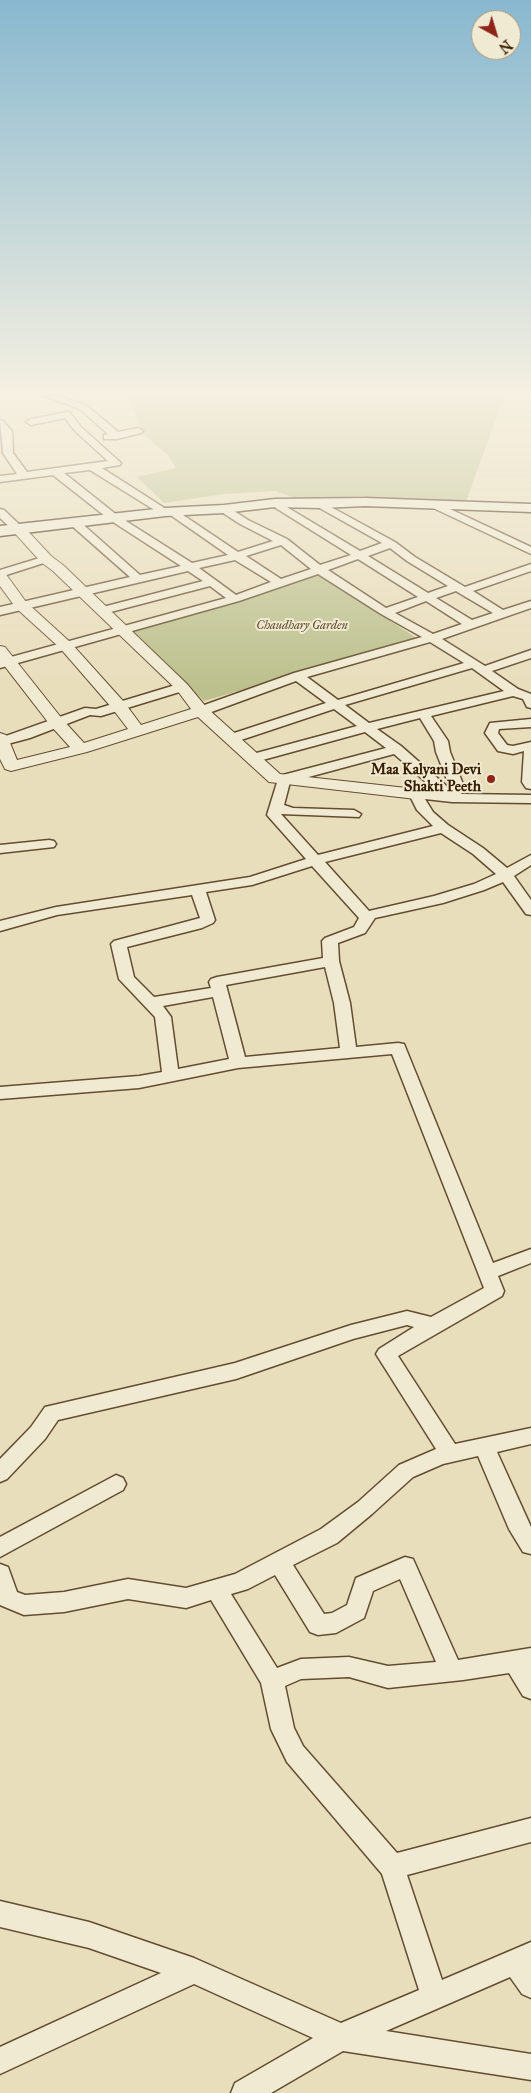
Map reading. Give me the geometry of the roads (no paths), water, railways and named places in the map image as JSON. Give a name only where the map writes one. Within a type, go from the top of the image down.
[{"type":"main road","points":[[0,532],[169,512],[224,509],[275,503],[365,502],[531,508]]},
{"type":"street","points":[[83,494],[114,518],[189,566],[235,599]]},
{"type":"street","points":[[138,494],[280,583]]},
{"type":"street","points":[[275,503],[472,625]]},
{"type":"street","points":[[320,504],[391,544],[411,559],[502,614]]},
{"type":"street","points":[[433,504],[531,551]]},
{"type":"street","points":[[224,509],[244,522],[283,541],[318,569],[385,612],[479,667],[514,692],[530,699]]},
{"type":"street","points":[[0,512],[46,559],[83,591],[182,687],[201,711],[275,778],[452,798],[531,799]]},
{"type":"street","points":[[75,523],[137,578]]},
{"type":"street","points":[[0,611],[236,556],[283,541]]},
{"type":"street","points":[[81,749],[3,658],[65,646],[235,599],[391,544]]},
{"type":"street","points":[[46,559],[0,575],[21,605],[65,646],[118,705],[137,732]]},
{"type":"street","points":[[385,612],[531,567]]},
{"type":"street","points":[[103,610],[212,582]]},
{"type":"street","points":[[182,687],[96,713],[90,711],[25,735],[0,740],[11,766],[81,749],[201,711],[298,676],[432,638],[531,604]]},
{"type":"street","points":[[233,738],[336,704],[531,654]]},
{"type":"street","points":[[298,676],[396,749],[452,798]]},
{"type":"street","points":[[254,758],[367,727],[514,692]]},
{"type":"street","points":[[422,714],[441,741],[443,752],[458,789],[452,798]]},
{"type":"street","points":[[530,783],[531,746],[513,750],[502,748],[491,733],[495,726],[531,723]]},
{"type":"street","points":[[284,779],[396,749]]},
{"type":"street","points":[[284,779],[274,815],[317,860],[367,918]]},
{"type":"street","points":[[416,794],[422,807],[443,828],[478,851],[506,875],[531,911]]},
{"type":"street","points":[[277,807],[292,812],[354,814]]},
{"type":"street","points":[[0,926],[56,911],[252,881],[317,860],[443,828]]},
{"type":"street","points":[[0,849],[48,844]]},
{"type":"street","points":[[349,1053],[342,1003],[331,961],[330,940],[360,930],[370,914],[438,900],[479,887],[506,875],[531,859]]},
{"type":"street","points":[[171,1076],[162,1017],[127,979],[119,944],[197,925],[208,920],[198,890]]},
{"type":"street","points":[[238,1063],[216,982],[331,961]]},
{"type":"street","points":[[151,1003],[219,991]]},
{"type":"street","points":[[0,1092],[139,1082],[238,1063],[398,1048],[495,1291],[433,1325],[386,1354],[450,1453]]},
{"type":"street","points":[[488,1273],[531,1256]]},
{"type":"street","points":[[0,1473],[38,1433],[52,1413],[236,1371],[351,1332],[407,1318],[433,1325]]},
{"type":"street","points":[[0,1574],[8,1598],[24,1605],[64,1602],[128,1589],[186,1598],[240,1582],[329,1536],[365,1508],[406,1471],[450,1453],[531,1436]]},
{"type":"street","points":[[484,1446],[517,1523],[531,1545]]},
{"type":"street","points":[[0,1548],[116,1484]]},
{"type":"street","points":[[279,1562],[318,1625],[336,1622],[356,1611],[364,1586],[405,1566],[451,1671]]},
{"type":"street","points":[[216,1589],[272,1680],[283,1729],[295,1754],[392,1867],[434,1997]]},
{"type":"street","points":[[272,1680],[301,1670],[311,1669],[349,1667],[388,1677],[451,1671],[523,1660],[531,1688]]},
{"type":"street","points":[[392,1867],[531,1830]]},
{"type":"street","points":[[0,1914],[89,1935],[194,1971],[341,2037],[531,2068]]},
{"type":"street","points":[[245,2093],[341,2037],[523,1959],[531,1986]]},
{"type":"street","points":[[0,2062],[194,1971]]},
{"type":"place","name":"Maa Kalyani Devi Shakti Peeth","points":[[491,779]]},
{"type":"park label","name":"Chaudhary Garden","points":[[302,626]]}]
